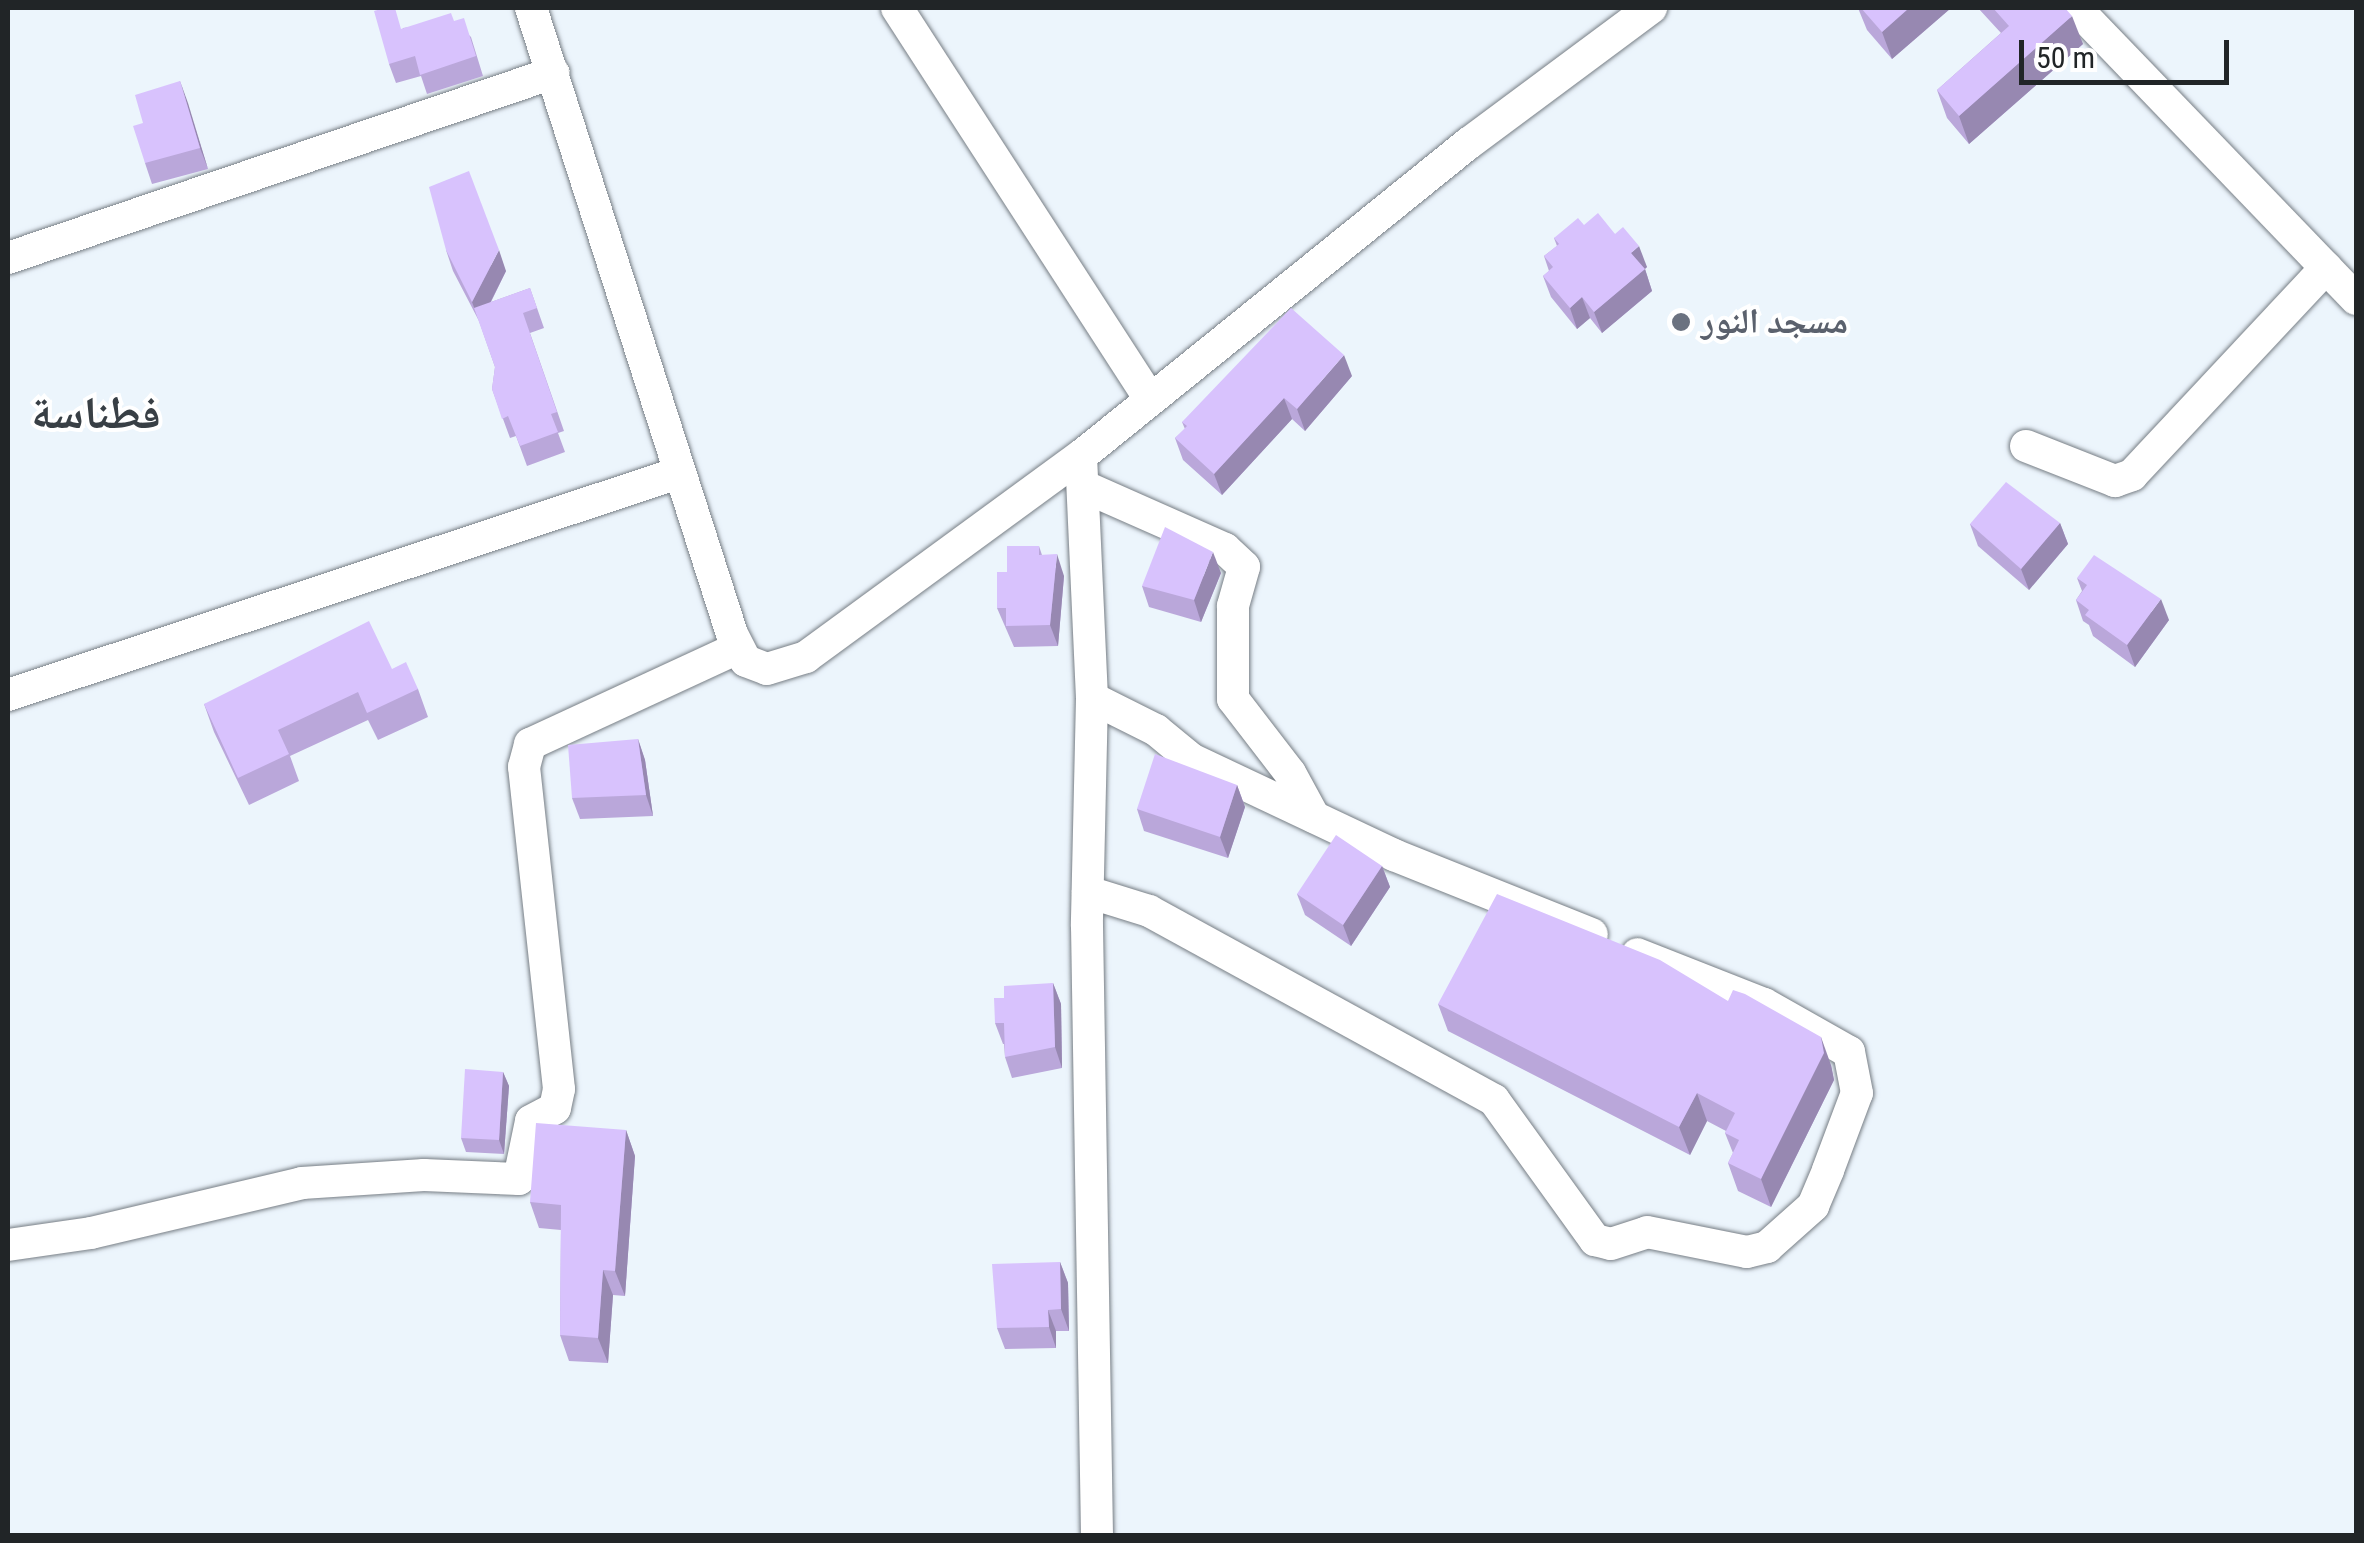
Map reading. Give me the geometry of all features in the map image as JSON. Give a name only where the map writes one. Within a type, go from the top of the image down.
[{"type":"street","points":[[531,8],[738,648],[746,661],[767,669],[806,657],[1083,471],[1149,398],[1469,143],[1652,8]]},
{"type":"street","points":[[897,8],[1149,398]]},
{"type":"street","points":[[2076,8],[2356,299]]},
{"type":"street","points":[[8,258],[553,73]]},
{"type":"street","points":[[2026,446],[2115,481],[2132,475],[2326,268]]},
{"type":"street","points":[[1083,471],[1092,698],[1088,892],[1097,1536]]},
{"type":"street","points":[[1083,471],[1225,549],[1244,567],[1233,606],[1233,698],[1290,772],[1314,817]]},
{"type":"street","points":[[8,695],[678,472]]},
{"type":"street","points":[[8,1245],[90,1233],[302,1183],[424,1174],[519,1179],[531,1121],[555,1108],[560,1089],[524,767],[530,744],[738,648]]},
{"type":"street","points":[[1088,892],[1149,911],[1494,1100],[1586,1232],[1602,1244],[1646,1232],[1746,1252],[1767,1247],[1813,1206],[1857,1093],[1848,1052],[1764,1004],[1314,817],[1191,759],[1132,716],[1092,698]]},
{"type":"building","points":[[395,8],[401,29],[451,13],[454,21],[464,18],[476,56],[420,75],[415,56],[389,64],[374,11]]},
{"type":"building","points":[[1861,8],[1909,8],[1882,32]]},
{"type":"building","points":[[1993,8],[2065,8],[2072,16],[1959,116],[1937,90],[2009,26]]},
{"type":"building","points":[[180,81],[200,148],[145,163],[133,126],[143,123],[135,95]]},
{"type":"building","points":[[469,171],[499,250],[472,302],[446,250],[429,187]]},
{"type":"building","points":[[1598,213],[1615,234],[1623,227],[1639,246],[1631,253],[1645,269],[1594,312],[1582,297],[1570,308],[1543,276],[1553,267],[1544,256],[1559,244],[1554,238],[1578,218],[1584,225]]},
{"type":"building","points":[[530,288],[537,308],[523,313],[557,412],[551,414],[558,432],[520,446],[508,416],[502,419],[492,389],[495,367],[474,308]]},
{"type":"building","points":[[1291,308],[1344,355],[1297,409],[1284,398],[1214,474],[1175,438],[1187,426],[1182,422]]},
{"type":"building","points":[[2006,482],[2060,523],[2021,569],[1970,524]]},
{"type":"building","points":[[1165,527],[1213,552],[1194,600],[1142,586]]},
{"type":"building","points":[[1007,546],[1039,546],[1039,555],[1057,554],[1050,625],[1006,626],[1006,608],[997,608],[997,572],[1007,572]]},
{"type":"building","points":[[2094,555],[2161,599],[2127,645],[2085,615],[2089,610],[2076,600],[2087,585],[2077,578]]},
{"type":"building","points":[[369,621],[392,669],[406,662],[418,689],[367,713],[358,692],[278,730],[289,754],[238,778],[204,704]]},
{"type":"building","points":[[638,739],[646,795],[572,798],[568,745]]},
{"type":"building","points":[[1155,754],[1237,785],[1220,837],[1137,809]]},
{"type":"building","points":[[1336,835],[1382,866],[1343,925],[1297,894]]},
{"type":"building","points":[[1497,894],[1660,960],[1728,1001],[1733,990],[1745,994],[1821,1037],[1824,1053],[1761,1179],[1728,1163],[1739,1140],[1725,1133],[1735,1113],[1697,1093],[1679,1127],[1438,1004]]},
{"type":"building","points":[[1053,983],[1055,1047],[1005,1057],[1004,1023],[995,1023],[994,998],[1004,998],[1004,986]]},
{"type":"building","points":[[465,1069],[503,1072],[499,1140],[461,1138]]},
{"type":"building","points":[[536,1123],[626,1130],[615,1271],[603,1270],[598,1338],[560,1335],[561,1205],[530,1202]]},
{"type":"building","points":[[1060,1262],[1061,1309],[1048,1310],[1049,1327],[997,1328],[992,1264]]},
{"type":"place","name":"مسجد النور","points":[[1681,322]]},
{"type":"district","name":"فطناسة","points":[[96,413]]}]
